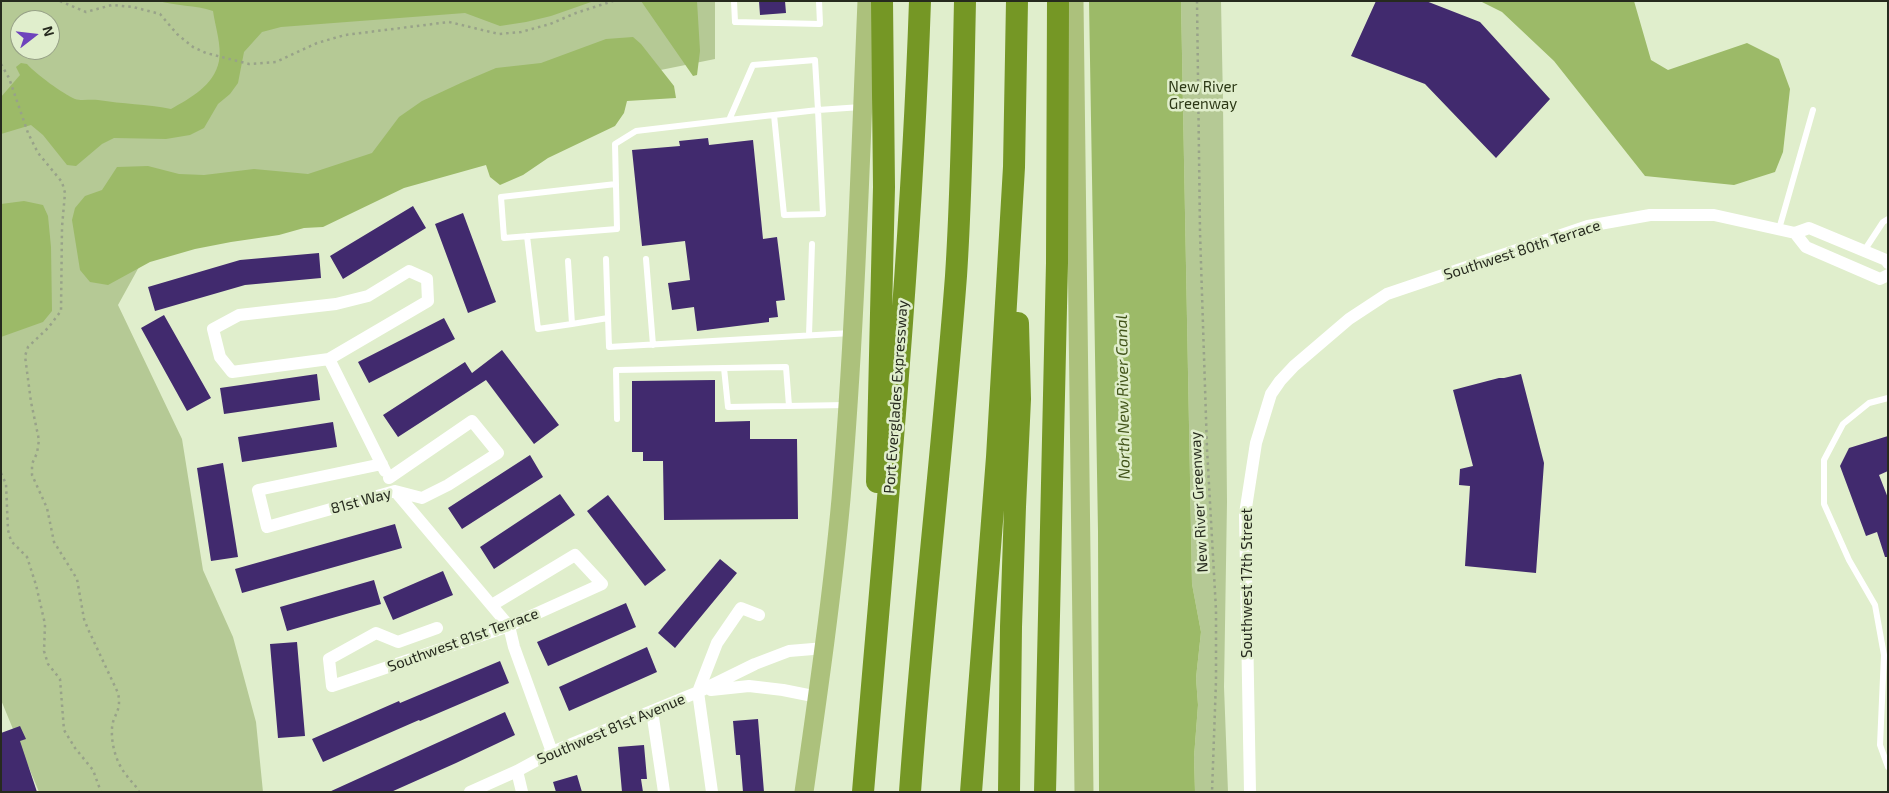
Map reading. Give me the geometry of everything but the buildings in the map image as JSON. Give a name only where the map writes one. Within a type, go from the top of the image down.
[{"type":"highway","points":[[876,643],[877,412],[883,270],[884,187],[882,1]]},
{"type":"highway","name":"Port Everglades Expressway","points":[[863,792],[897,400],[916,114],[920,1]]},
{"type":"highway","points":[[910,792],[919,671],[956,275],[962,144],[965,1]]},
{"type":"highway","points":[[1009,792],[1012,581],[1020,399],[1014,167],[1016,1]]},
{"type":"highway","points":[[1045,792],[1057,263],[1058,1]]},
{"type":"highway","points":[[971,792],[997,457],[1014,167]]},
{"type":"main road","points":[[804,792],[825,648],[836,552],[848,406],[853,333],[867,1]]},
{"type":"main road","points":[[1074,1],[1084,792]]},
{"type":"street","name":"Southwest 80th Terrace","points":[[1280,381],[1294,366],[1349,319],[1386,294],[1588,226],[1650,215],[1714,215],[1795,232],[1809,228],[1886,260],[1888,263]]},
{"type":"street","points":[[1795,232],[1806,247],[1880,279],[1888,275]]},
{"type":"street","points":[[409,271],[427,279],[428,301],[329,359],[232,372],[220,357],[213,329],[239,315],[336,304],[368,296],[409,271]]},
{"type":"street","points":[[329,359],[395,491],[509,626],[514,648],[552,752]]},
{"type":"street","name":"Southwest 17th Street","points":[[1250,792],[1245,514],[1256,443],[1271,394],[1280,381]]},
{"type":"street","name":"81st Way","points":[[382,464],[258,490],[267,527],[395,491],[422,498],[448,485],[498,453],[472,422],[389,478]]},
{"type":"street","name":"Southwest 81st Terrace","points":[[437,628],[398,642],[376,634],[329,659],[332,686],[509,626],[602,584],[575,556],[492,605]]},
{"type":"street","points":[[712,792],[698,692],[717,643],[741,608],[759,615]]},
{"type":"street","name":"Southwest 81st Avenue","points":[[473,791],[517,771],[552,752],[698,692],[755,664],[789,652],[825,648]]},
{"type":"street","name":"Southwest 81st Avenue","points":[[698,692],[749,686],[818,697]]},
{"type":"street","points":[[652,711],[664,792]]},
{"type":"street","points":[[517,771],[522,792]]},
{"type":"lane","points":[[734,1],[735,22],[820,24],[819,1]]},
{"type":"lane","points":[[730,120],[753,65],[815,60],[823,214],[784,216],[774,115]]},
{"type":"lane","points":[[616,184],[501,197],[504,238],[617,229],[616,184],[615,144],[636,131],[818,110],[862,107]]},
{"type":"lane","points":[[1779,229],[1813,110]]},
{"type":"lane","points":[[1864,251],[1882,222],[1888,219]]},
{"type":"lane","points":[[527,236],[538,329],[608,318]]},
{"type":"lane","points":[[810,335],[812,244]]},
{"type":"lane","points":[[606,259],[610,347],[853,333]]},
{"type":"lane","points":[[646,259],[653,345]]},
{"type":"lane","points":[[568,261],[572,324]]},
{"type":"lane","points":[[617,419],[616,370],[786,367],[789,406]]},
{"type":"lane","points":[[724,368],[728,407],[848,406]]},
{"type":"lane","points":[[1887,764],[1880,745],[1884,655],[1875,605],[1849,560],[1824,504],[1824,460],[1843,424],[1870,403],[1888,398]]},
{"type":"path","points":[[60,1],[86,12],[112,5],[133,7],[160,14],[177,34],[193,47],[213,55],[249,64],[276,62],[317,43],[345,35],[449,22],[498,34],[521,32],[550,24],[613,1]]},
{"type":"path","name":"New River Greenway","points":[[1197,1],[1200,242],[1207,449],[1216,610],[1216,681],[1212,792]]},
{"type":"path","points":[[1,64],[9,78],[28,133],[38,153],[62,182],[65,193],[62,227],[61,311],[48,328],[28,347],[25,356],[31,402],[39,440],[37,453],[32,464],[32,475],[47,508],[54,542],[76,579],[84,619],[118,693],[120,703],[112,725],[116,756],[126,775],[137,786],[139,792]]},
{"type":"path","points":[[1,473],[6,484],[8,530],[11,541],[27,558],[36,585],[45,624],[44,651],[48,664],[60,679],[64,730],[75,748],[93,770],[100,792]]},
{"type":"green space","points":[[1,1],[715,1],[715,59],[626,77],[150,247],[118,305],[182,439],[203,570],[233,637],[256,722],[263,792],[39,792],[1,700]]},
{"type":"green space","name":"New River Greenway","points":[[1181,1],[1221,1],[1227,502],[1224,687],[1228,792],[1195,792],[1194,757],[1198,705],[1196,678],[1201,632],[1192,584]]},
{"type":"water","points":[[158,1],[594,1],[551,16],[500,26],[465,13],[281,27],[262,32],[244,52],[238,83],[230,94],[218,104],[204,128],[190,135],[166,139],[114,138],[102,144],[76,166],[67,165],[43,135],[31,125],[1,134],[1,97],[20,75],[16,67],[21,63],[27,64],[50,83],[77,100],[98,100],[171,109],[200,90],[212,78],[220,55],[213,11]]},
{"type":"water","points":[[641,1],[697,1],[700,51],[697,75],[693,76]]},
{"type":"water","name":"North New River Canal","points":[[1089,1],[1181,1],[1192,584],[1201,632],[1196,678],[1198,705],[1194,757],[1195,792],[1099,792],[1098,531]]},
{"type":"water","points":[[1480,1],[1634,1],[1651,60],[1668,70],[1747,43],[1779,59],[1790,89],[1783,152],[1775,172],[1734,185],[1645,176],[1554,61],[1502,12]]},
{"type":"water","points":[[633,37],[641,44],[674,86],[676,98],[627,101],[624,113],[615,126],[548,158],[523,175],[500,185],[490,177],[486,165],[404,188],[323,227],[304,228],[279,235],[195,249],[150,262],[108,285],[90,282],[80,270],[72,220],[75,208],[85,196],[102,190],[117,167],[148,166],[179,174],[204,175],[254,169],[308,174],[372,153],[399,117],[422,101],[496,68],[541,63],[606,39]]},
{"type":"water","points":[[24,201],[43,205],[48,216],[51,247],[52,311],[43,322],[1,337],[1,204]]}]
